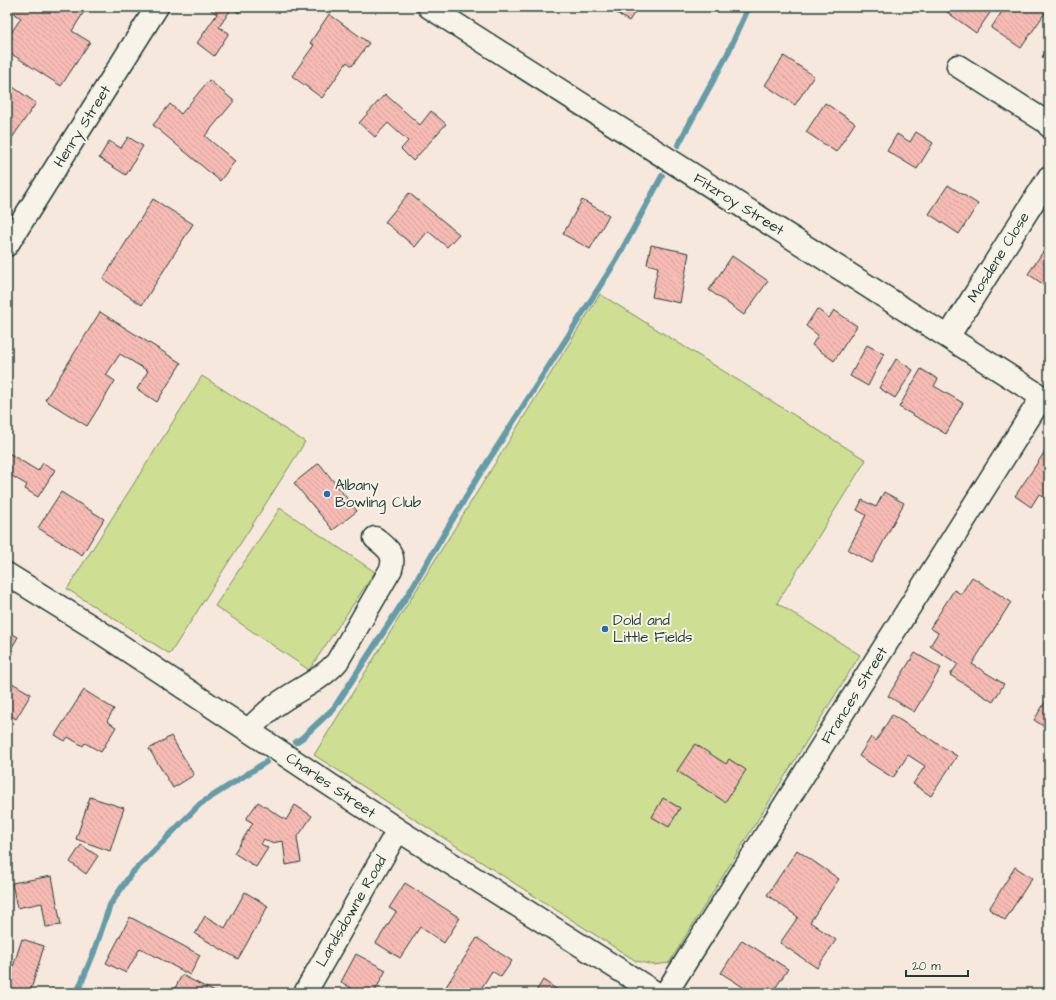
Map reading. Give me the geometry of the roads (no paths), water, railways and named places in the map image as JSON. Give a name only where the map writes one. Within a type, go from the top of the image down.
[{"type":"street","name":"Henry Street","points":[[7,245],[157,7]]},
{"type":"street","name":"Fitzroy Street","points":[[429,7],[1046,399]]},
{"type":"street","points":[[958,66],[1049,126]]},
{"type":"street","name":"Mosdene Close","points":[[948,337],[1049,177]]},
{"type":"street","name":"Frances Street","points":[[666,993],[1046,399]]},
{"type":"street","points":[[248,730],[275,705],[320,677],[330,670],[337,662],[391,569],[393,562],[392,555],[385,546],[375,538]]},
{"type":"street","name":"Charles Street","points":[[7,574],[100,632],[398,830],[656,993]]},
{"type":"street","name":"Landsdowne Road","points":[[305,993],[398,830]]},
{"type":"waterway","points":[[678,145],[727,55],[749,7]]},
{"type":"waterway","points":[[296,742],[334,708],[409,593],[476,480],[616,261],[662,176]]},
{"type":"waterway","points":[[77,993],[94,952],[110,905],[131,874],[200,804],[266,762]]},
{"type":"place","name":"Albany Bowling Club","points":[[327,494]]},
{"type":"place","name":"Dold and Little Fields","points":[[605,629]]}]
